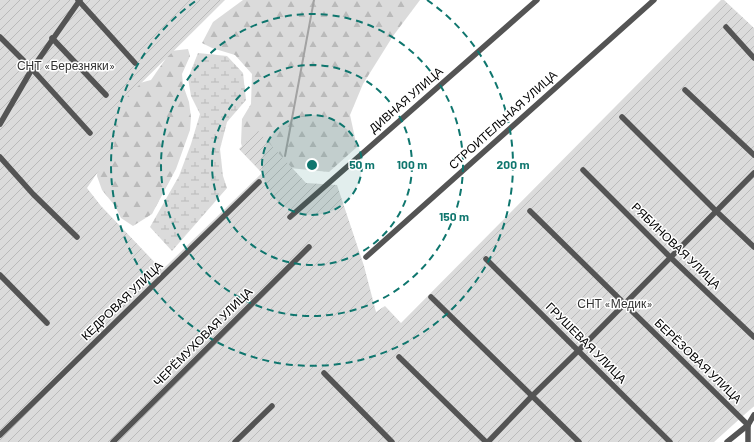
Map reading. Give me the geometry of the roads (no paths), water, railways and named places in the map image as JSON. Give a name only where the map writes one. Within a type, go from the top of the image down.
[{"type":"street","points":[[0,124],[32,69],[52,38],[75,9],[79,0],[135,63]]},
{"type":"street","name":"ДИВНАЯ УЛИЦА","points":[[290,216],[537,0]]},
{"type":"street","name":"СТРОИТЕЛЬНАЯ УЛИЦА","points":[[366,257],[654,0]]},
{"type":"street","points":[[726,27],[754,58]]},
{"type":"street","points":[[0,37],[32,69],[90,133]]},
{"type":"street","points":[[52,38],[106,95]]},
{"type":"street","points":[[686,90],[754,155]]},
{"type":"street","points":[[622,117],[754,247]]},
{"type":"street","points":[[0,157],[33,194],[77,237]]},
{"type":"street","name":"РЯБИНОВАЯ УЛИЦА","points":[[583,170],[670,257],[754,337]]},
{"type":"street","points":[[399,357],[487,442],[754,173]]},
{"type":"street","name":"КЕДРОВАЯ УЛИЦА","points":[[0,435],[258,182]]},
{"type":"street","name":"БЕРЁЗОВАЯ УЛИЦА","points":[[530,211],[748,425]]},
{"type":"street","name":"ЧЕРЁМУХОВАЯ УЛИЦА","points":[[113,442],[309,247]]},
{"type":"street","name":"ГРУШЕВАЯ УЛИЦА","points":[[486,259],[670,442]]},
{"type":"street","points":[[0,275],[47,323]]},
{"type":"street","points":[[431,297],[579,442]]},
{"type":"street","points":[[324,374],[392,442]]},
{"type":"street","points":[[235,442],[272,406]]},
{"type":"street","points":[[727,442],[748,425],[754,415]]},
{"type":"street","points":[[748,425],[748,442]]},
{"type":"waterway","points":[[285,156],[314,0]]},
{"type":"park label","name":"СНТ «Березняки»","points":[[66,66]]},
{"type":"park label","name":"СНТ «Медик»","points":[[615,304]]}]
